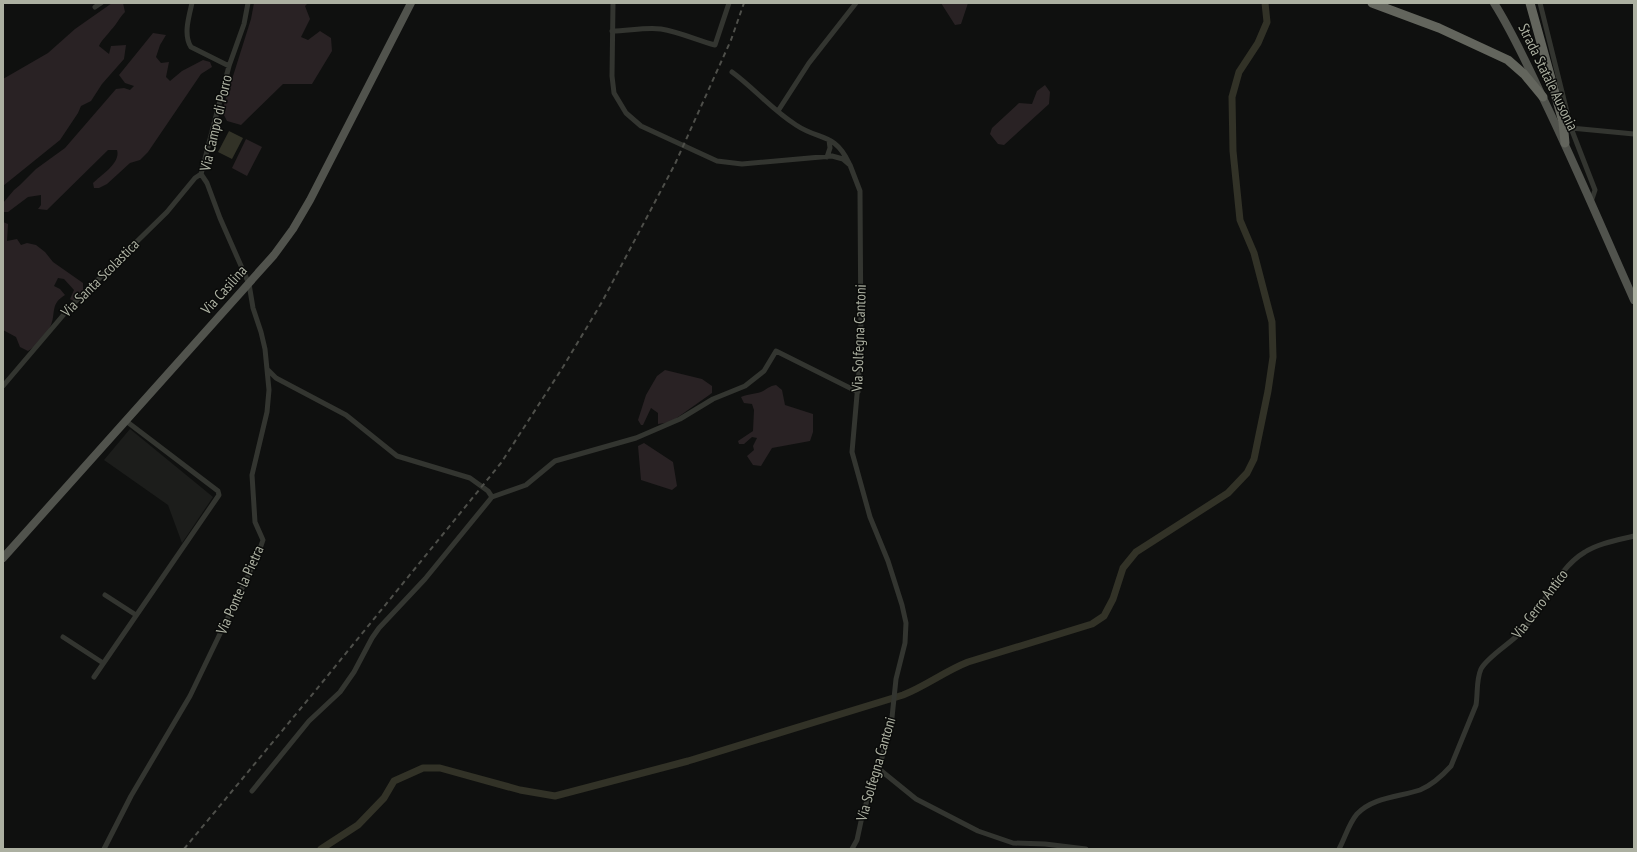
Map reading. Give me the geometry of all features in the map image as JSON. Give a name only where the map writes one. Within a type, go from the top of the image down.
[{"type":"highway","points":[[1372,3],[1439,28],[1508,60],[1524,74],[1543,97]]},
{"type":"highway","points":[[1530,3],[1563,122],[1565,143]]},
{"type":"main road","name":"Via Casilina","points":[[3,558],[274,255],[293,229],[306,206],[411,3]]},
{"type":"main road","name":"Strada Statale Ausonia","points":[[1494,3],[1506,22],[1565,143],[1634,300]]},
{"type":"street","points":[[95,7],[101,3]]},
{"type":"street","points":[[192,3],[188,30],[188,41],[191,47],[229,66]]},
{"type":"street","name":"Via Campo di Porro","points":[[248,3],[244,24],[229,66],[202,174],[208,183],[220,218],[249,284]]},
{"type":"street","points":[[613,3],[612,76],[614,93],[626,113],[641,126],[717,161],[742,164],[832,156],[843,159],[850,166]]},
{"type":"street","points":[[612,31],[630,31],[640,28],[661,29],[715,45],[729,3]]},
{"type":"street","points":[[778,111],[809,62],[856,3]]},
{"type":"street","points":[[1540,3],[1571,128],[1595,190],[1591,203]]},
{"type":"street","points":[[732,72],[796,126],[830,140],[830,148],[827,157]]},
{"type":"street","points":[[1571,128],[1634,134]]},
{"type":"street","name":"Via Solfegna Cantoni","points":[[830,140],[837,144],[844,154],[860,191],[861,349],[858,392],[852,435],[852,452],[870,517],[888,561],[906,623],[905,643],[896,679],[891,727],[879,769],[863,812],[857,840],[852,849]]},
{"type":"street","name":"Via Santa Scolastica","points":[[3,386],[71,306],[167,212],[195,178],[202,174]]},
{"type":"street","name":"Via Ponte la Pietra","points":[[104,849],[131,796],[190,696],[210,658],[263,540],[254,522],[252,475],[267,412],[269,390],[268,370],[261,332],[253,308],[249,284]]},
{"type":"street","points":[[252,791],[309,721],[340,692],[354,672],[379,628],[425,579],[492,497],[526,485],[555,461],[642,435],[680,419],[713,399],[746,386],[764,371],[776,351],[858,392]]},
{"type":"street","points":[[268,370],[276,378],[346,416],[397,456],[465,476],[475,481],[488,491],[492,497]]},
{"type":"street","points":[[94,677],[219,495],[218,491],[126,421]]},
{"type":"street","name":"Via Cerro Antico","points":[[1338,849],[1353,820],[1363,809],[1379,801],[1421,790],[1438,780],[1448,770],[1476,705],[1478,684],[1482,668],[1522,632],[1571,563],[1586,551],[1601,545],[1634,536]]},
{"type":"street","points":[[104,595],[136,615]]},
{"type":"street","points":[[63,636],[103,663]]},
{"type":"street","points":[[879,769],[916,799],[978,831],[1013,843],[1045,844],[1086,849]]},
{"type":"shaded area","points":[[112,3],[123,3],[125,12],[99,46],[109,54],[111,46],[126,45],[124,59],[102,84],[91,101],[81,106],[60,140],[3,186],[3,79],[48,53],[75,29]]},
{"type":"shaded area","points":[[254,3],[308,3],[305,6],[310,19],[301,37],[308,40],[320,31],[331,38],[332,51],[312,84],[283,84],[241,125],[227,121],[222,111],[251,19]]},
{"type":"shaded area","points":[[941,3],[968,3],[961,24],[955,25]]},
{"type":"shaded area","points":[[153,33],[166,35],[160,45],[156,57],[161,63],[169,62],[166,77],[170,81],[182,71],[203,60],[210,62],[212,67],[201,74],[148,152],[140,160],[130,163],[107,184],[99,188],[94,188],[93,183],[110,168],[116,160],[117,150],[108,150],[47,210],[38,209],[41,205],[41,195],[28,197],[8,212],[3,212],[3,203],[14,190],[36,169],[65,148],[116,89],[124,88],[130,90],[134,86],[125,83],[119,75]]},
{"type":"shaded area","points":[[1045,85],[1050,92],[1049,104],[1004,145],[998,144],[990,134],[992,128],[1019,103],[1032,104],[1037,91]]},
{"type":"shaded area","points":[[229,131],[243,138],[232,159],[218,152]]},
{"type":"shaded area","points":[[246,139],[262,147],[247,176],[232,168]]},
{"type":"shaded area","points":[[3,222],[8,224],[7,241],[17,239],[21,245],[27,243],[36,245],[45,252],[53,262],[83,283],[83,294],[74,301],[70,299],[74,290],[64,279],[58,278],[54,286],[60,289],[65,295],[60,298],[55,305],[51,325],[47,332],[38,343],[28,351],[20,347],[16,337],[3,330]]},
{"type":"shaded area","points":[[665,370],[702,379],[712,386],[712,393],[671,422],[658,424],[658,413],[651,408],[643,425],[641,425],[638,420],[646,395],[657,376]]},
{"type":"shaded area","points":[[776,385],[782,390],[785,405],[813,414],[813,432],[810,441],[772,448],[761,466],[753,465],[747,456],[754,450],[753,446],[757,438],[752,437],[744,444],[739,444],[738,441],[753,431],[754,410],[752,404],[744,403],[741,397],[761,392],[771,386]]},
{"type":"shaded area","points":[[130,429],[213,497],[182,543],[168,505],[104,460]]},
{"type":"shaded area","points":[[644,443],[673,462],[677,486],[672,490],[641,480],[638,446]]},
{"type":"waterway","points":[[321,849],[358,825],[384,798],[394,781],[423,768],[440,768],[520,790],[555,796],[688,761],[903,695],[968,662],[1092,624],[1104,616],[1113,599],[1123,568],[1136,552],[1228,493],[1247,473],[1254,459],[1268,391],[1273,357],[1272,322],[1254,253],[1240,220],[1233,151],[1232,97],[1239,72],[1258,43],[1267,22],[1265,3]]},
{"type":"railway","points":[[184,849],[501,463],[563,367],[602,302],[675,164],[731,40],[744,3]]}]
